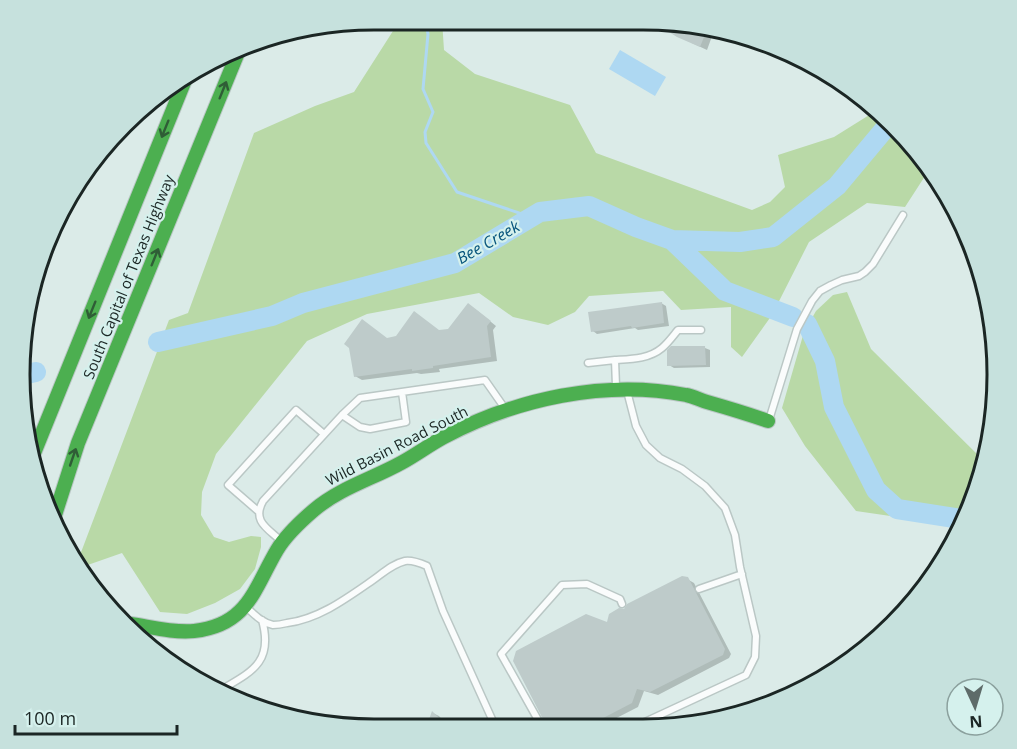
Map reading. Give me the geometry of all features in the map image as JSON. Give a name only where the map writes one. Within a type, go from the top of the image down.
[{"type":"main road","name":"South Capital of Texas Highway","points":[[57,508],[78,442],[234,60]]},
{"type":"main road","name":"South Capital of Texas Highway","points":[[38,444],[174,106],[185,87]]},
{"type":"main road","name":"Wild Basin Road South","points":[[138,625],[196,631],[221,625],[235,617],[246,607],[259,587],[272,559],[287,536],[324,502],[450,434],[507,410],[560,396],[622,390],[649,390],[687,396],[768,421]]},
{"type":"lane","points":[[768,421],[797,329],[812,301],[820,291],[831,285],[866,272],[903,215]]},
{"type":"lane","points":[[588,363],[653,355],[664,347],[678,330],[701,330]]},
{"type":"lane","points":[[615,360],[622,390],[646,445],[660,458],[682,469],[705,486],[724,508],[735,535],[756,636],[755,657],[746,675],[652,719]]},
{"type":"lane","points":[[258,512],[263,501],[360,398],[484,380],[507,410]]},
{"type":"lane","points":[[342,415],[360,427],[370,429],[406,422],[402,392]]},
{"type":"lane","points":[[282,543],[261,523],[258,512],[228,485],[296,410],[324,434]]},
{"type":"lane","points":[[246,607],[262,620],[274,625],[309,619],[393,565],[407,561],[427,567],[443,611],[492,719]]},
{"type":"lane","points":[[699,589],[742,574]]},
{"type":"lane","points":[[538,719],[501,654],[562,585],[587,584],[620,599],[622,604]]},
{"type":"lane","points":[[228,686],[251,671],[260,661],[266,634],[262,620]]},
{"type":"green space","points":[[394,30],[443,30],[444,50],[475,74],[570,105],[596,153],[752,210],[770,202],[785,187],[778,155],[834,137],[870,115],[902,147],[925,177],[905,207],[867,203],[809,242],[772,315],[742,357],[731,347],[731,307],[681,310],[663,291],[589,296],[575,312],[548,325],[513,317],[479,293],[367,314],[307,341],[216,454],[202,492],[201,515],[214,537],[229,542],[251,536],[261,537],[261,547],[255,569],[240,589],[215,603],[187,614],[160,612],[122,553],[87,565],[80,554],[169,320],[188,313],[254,133],[315,106],[354,92]]},
{"type":"green space","points":[[847,292],[871,349],[977,454],[969,485],[952,525],[856,511],[805,446],[782,408],[804,332],[816,311],[833,295]]},
{"type":"water","points":[[620,50],[666,77],[655,96],[609,69]]},
{"type":"building","points":[[668,31],[704,36],[700,47]]},
{"type":"building","points":[[662,302],[664,323],[591,332],[588,312]]},
{"type":"building","points":[[468,303],[491,321],[487,326],[491,357],[433,366],[433,368],[354,377],[349,348],[344,344],[362,319],[387,338],[396,336],[414,311],[439,330],[448,329]]},
{"type":"building","points":[[671,346],[705,346],[706,365],[667,366],[667,350]]},
{"type":"building","points":[[682,576],[688,577],[725,649],[723,655],[650,692],[637,689],[632,703],[601,719],[543,719],[513,661],[516,651],[586,614],[607,622],[609,614],[619,608],[624,609],[627,604]]},
{"type":"building","points":[[432,711],[440,719],[429,719]]},
{"type":"waterway","points":[[427,30],[423,89],[433,112],[425,132],[426,143],[457,192],[531,217]]},
{"type":"waterway","points":[[672,240],[740,242],[773,237],[837,186],[884,129]]},
{"type":"waterway","name":"Bee Creek","points":[[158,342],[272,316],[303,303],[455,263],[540,212],[589,206],[672,240],[725,291],[793,317]]},
{"type":"waterway","name":"Bee Creek","points":[[807,324],[825,361],[834,407],[876,490],[897,509],[955,518]]},
{"type":"waterway","name":"Bee Creek","points":[[30,373],[36,372]]},
{"type":"traffic: fast","points":[[57,508],[78,443],[235,60]]},
{"type":"traffic: fast","points":[[38,444],[181,89]]},
{"type":"traffic: fast","points":[[138,625],[194,631],[227,621],[247,603],[285,539],[324,502],[401,463],[444,437],[501,412],[562,396],[624,389],[689,396],[768,421]]}]
